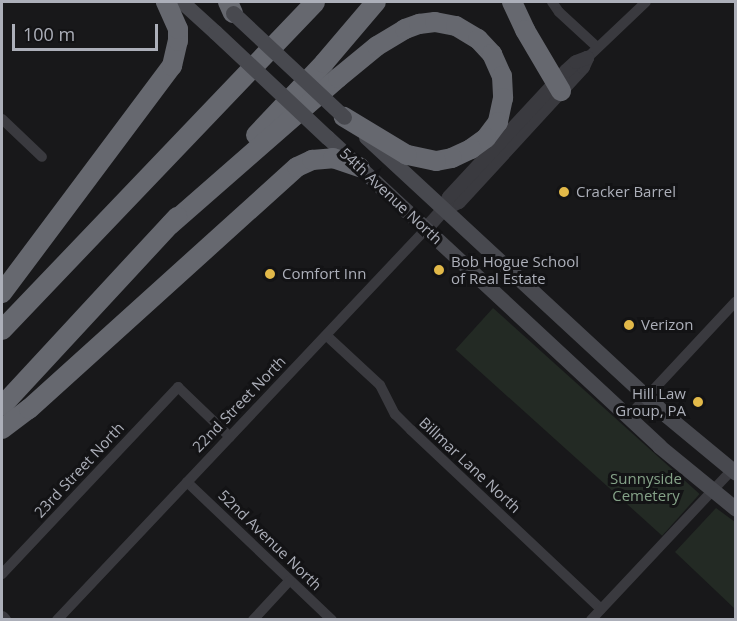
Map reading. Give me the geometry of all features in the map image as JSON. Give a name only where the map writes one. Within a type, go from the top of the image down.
[{"type":"highway","points":[[2,293],[172,66],[178,41],[178,29],[166,2]]},
{"type":"highway","points":[[213,110],[261,52],[297,2]]},
{"type":"highway","points":[[2,330],[315,2]]},
{"type":"highway","points":[[2,406],[324,63],[376,2]]},
{"type":"highway","points":[[512,2],[525,30],[543,57],[554,66],[561,81]]},
{"type":"highway","points":[[170,225],[377,45],[405,29],[435,22],[456,26],[478,39],[492,54],[502,76],[503,99],[498,122],[486,138],[471,149],[452,158],[436,161],[407,155],[344,117]]},
{"type":"highway","points":[[2,429],[28,409],[297,167],[312,160],[333,158],[359,167]]},
{"type":"main road","name":"54th Avenue North","points":[[182,2],[628,417],[735,508]]},
{"type":"main road","name":"54th Avenue North","points":[[227,5],[443,210],[646,396],[734,472]]},
{"type":"street","points":[[552,2],[592,53]]},
{"type":"street","name":"22nd Street North","points":[[57,620],[327,336],[443,210],[459,202],[576,62],[592,53],[646,2]]},
{"type":"street","name":"22nd Street North","points":[[561,81],[583,68],[592,53]]},
{"type":"street","points":[[2,119],[42,157]]},
{"type":"street","points":[[628,417],[735,301]]},
{"type":"street","name":"Billmar Lane North","points":[[327,336],[380,385],[395,414],[411,430],[601,609]]},
{"type":"street","name":"23rd Street North","points":[[2,574],[178,387],[230,437]]},
{"type":"street","points":[[591,620],[712,490],[734,472]]},
{"type":"street","name":"52nd Avenue North","points":[[187,482],[332,620]]},
{"type":"street","points":[[253,620],[290,580]]},
{"type":"green space","name":"Sunnyside Cemetery","points":[[493,308],[700,494],[662,536],[456,350]]},
{"type":"green space","name":"Sunnyside Cemetery","points":[[716,508],[735,522],[735,609],[675,552]]},
{"type":"place","name":"Cracker Barrel","points":[[564,192]]},
{"type":"place","name":"Bob Hogue School of Real Estate","points":[[439,270]]},
{"type":"place","name":"Comfort Inn","points":[[270,274]]},
{"type":"place","name":"Verizon","points":[[629,325]]},
{"type":"place","name":"Hill Law Group, PA","points":[[698,402]]}]
